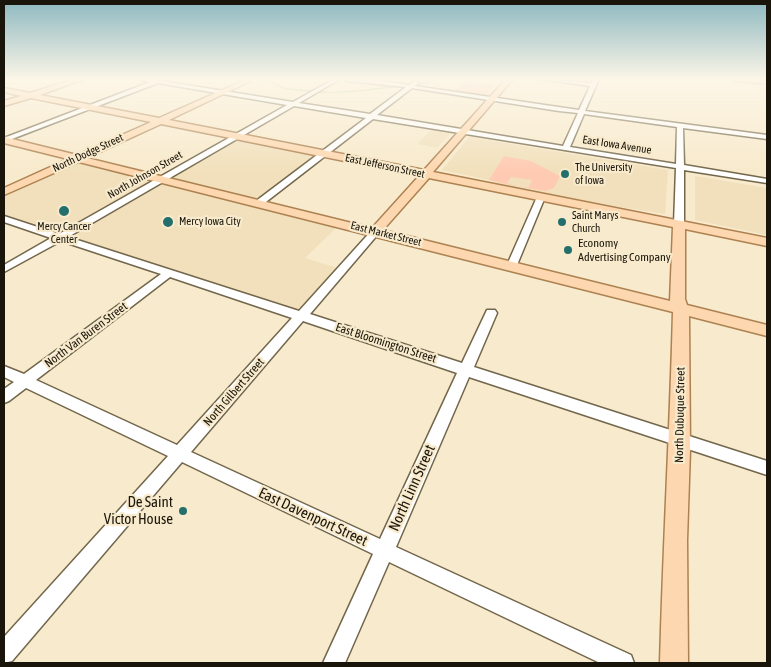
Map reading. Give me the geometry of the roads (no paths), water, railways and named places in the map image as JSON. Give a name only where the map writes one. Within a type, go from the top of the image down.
[{"type":"main road","name":"East Jefferson Street","points":[[107,110],[767,242]]},
{"type":"main road","name":"North Dodge Street","points":[[4,192],[184,110]]},
{"type":"main road","name":"North Gilbert Street","points":[[376,231],[481,110]]},
{"type":"main road","name":"East Market Street","points":[[4,140],[376,231],[767,330]]},
{"type":"main road","name":"North Dubuque Street","points":[[674,663],[675,540],[680,439],[681,308],[677,299],[679,224]]},
{"type":"street","points":[[4,140],[84,110]]},
{"type":"street","name":"North Johnson Street","points":[[4,269],[281,110]]},
{"type":"street","name":"East Iowa Avenue","points":[[341,110],[767,181]]},
{"type":"street","points":[[259,203],[381,110]]},
{"type":"street","points":[[570,110],[767,137]]},
{"type":"street","points":[[566,148],[582,112]]},
{"type":"street","name":"North Dubuque Street","points":[[679,224],[680,126]]},
{"type":"street","points":[[512,265],[542,198]]},
{"type":"street","name":"East Bloomington Street","points":[[4,219],[767,468]]},
{"type":"street","name":"North Gilbert Street","points":[[4,653],[376,231]]},
{"type":"street","name":"North Van Buren Street","points":[[4,397],[169,273]]},
{"type":"street","name":"North Linn Street","points":[[334,663],[491,313]]},
{"type":"street","name":"East Davenport Street","points":[[4,371],[623,663]]},
{"type":"place","name":"The University of Iowa","points":[[565,174]]},
{"type":"place","name":"Mercy Cancer Center","points":[[64,211]]},
{"type":"place","name":"Mercy Iowa City","points":[[168,222]]},
{"type":"place","name":"Saint Marys Church","points":[[562,222]]},
{"type":"place","name":"Economy Advertising Company","points":[[568,250]]},
{"type":"place","name":"De Saint Victor House","points":[[183,511]]}]
